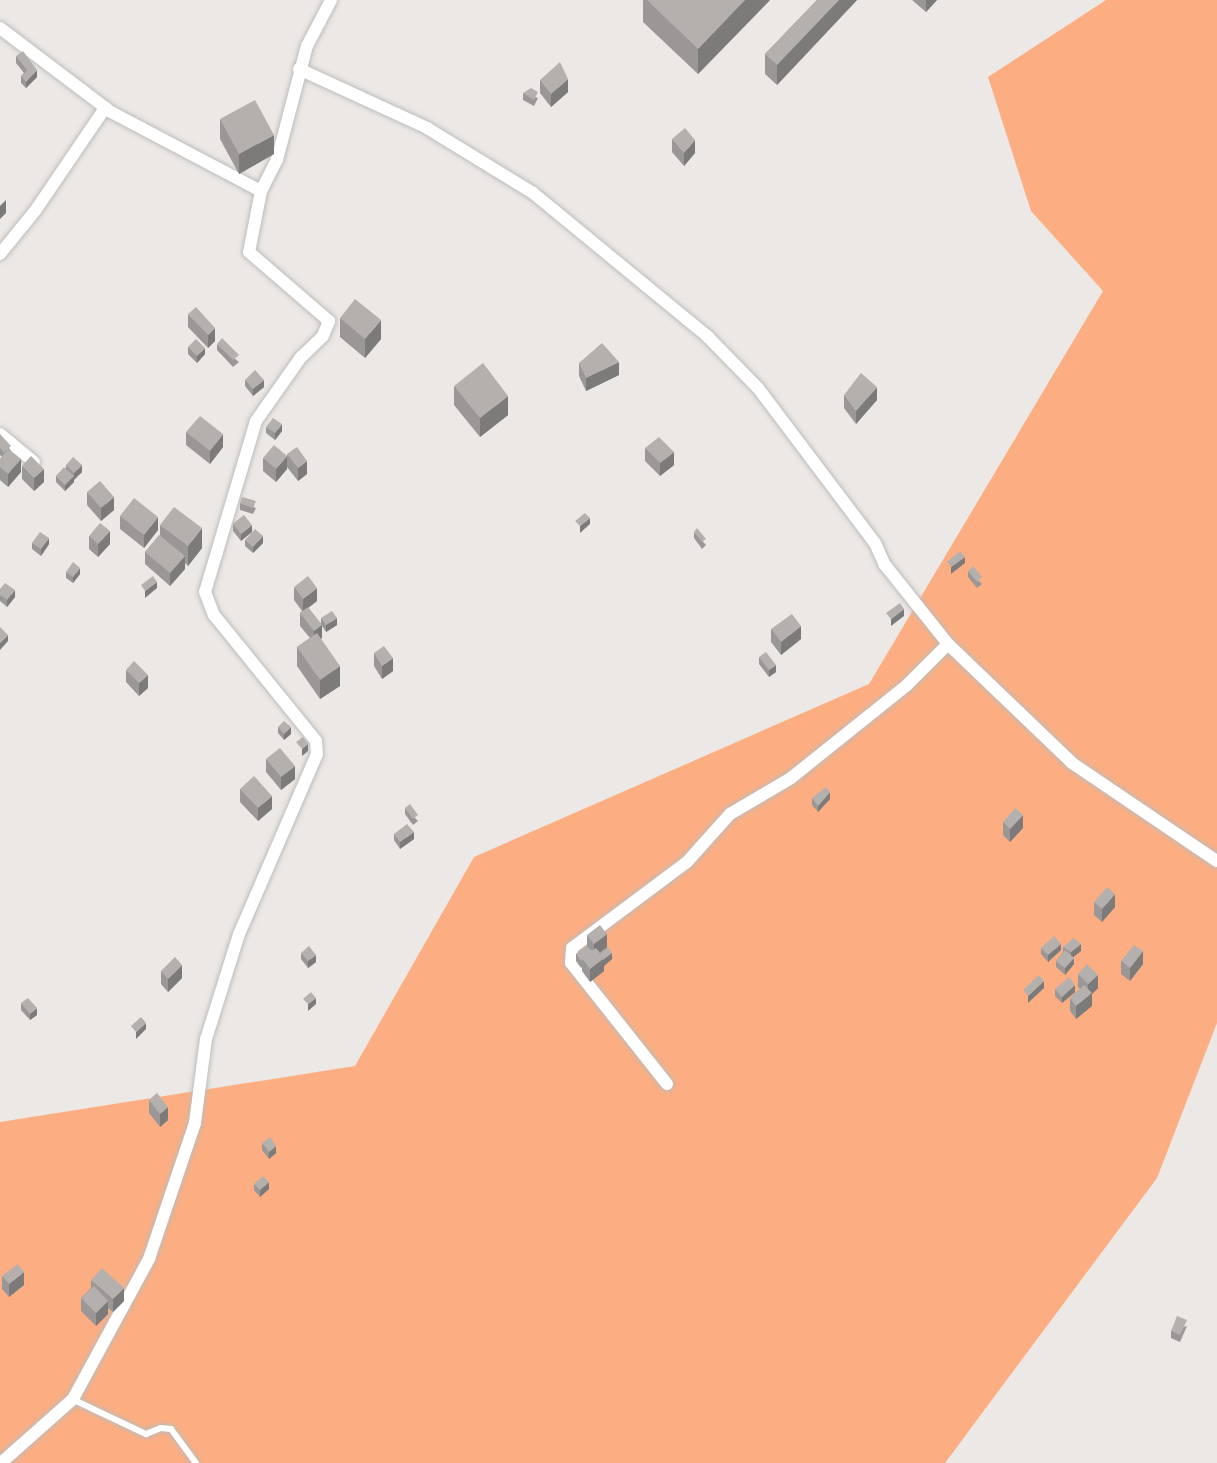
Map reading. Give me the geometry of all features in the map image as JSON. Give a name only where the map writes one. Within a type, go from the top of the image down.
[{"type":"street","points":[[1,1463],[73,1400],[156,1241],[195,1123],[206,1039],[239,934],[317,754],[316,741],[205,598],[256,422],[301,356],[322,336],[329,321],[250,252],[261,190],[284,138],[300,70],[331,0]]},
{"type":"street","points":[[0,28],[105,108],[261,190]]},
{"type":"street","points":[[300,70],[427,128],[532,193],[708,337],[758,388],[866,531],[885,565],[948,644],[1072,763],[1217,861]]},
{"type":"street","points":[[0,254],[35,212],[105,108]]},
{"type":"street","points":[[0,434],[34,462]]},
{"type":"street","points":[[666,1084],[571,963],[572,948],[686,862],[730,814],[791,778],[907,685],[948,644]]},
{"type":"lane","points":[[73,1400],[146,1434],[171,1429],[196,1463]]},
{"type":"shaded area","points":[[1106,0],[1217,0],[1217,1023],[1157,1178],[945,1463],[0,1463],[0,1122],[355,1066],[474,857],[869,684],[1103,291],[1031,211],[988,77]]},
{"type":"building","points":[[647,0],[745,0],[698,49]]},
{"type":"building","points":[[817,0],[839,0],[777,65],[765,54]]},
{"type":"building","points":[[23,51],[37,70],[26,82],[21,76],[27,70],[16,56]]},
{"type":"building","points":[[560,62],[568,79],[551,94],[540,80]]},
{"type":"building","points":[[531,88],[538,92],[534,100],[523,93]]},
{"type":"building","points":[[255,100],[274,135],[239,154],[220,119]]},
{"type":"building","points":[[685,128],[695,140],[684,153],[672,139]]},
{"type":"building","points":[[355,299],[381,320],[365,339],[340,318]]},
{"type":"building","points":[[196,307],[215,328],[208,335],[188,314]]},
{"type":"building","points":[[222,338],[239,355],[233,360],[217,344]]},
{"type":"building","points":[[196,339],[205,348],[197,356],[188,347]]},
{"type":"building","points":[[602,343],[619,362],[586,378],[579,363]]},
{"type":"building","points":[[483,363],[508,396],[480,418],[454,386]]},
{"type":"building","points":[[255,370],[264,380],[253,389],[245,380]]},
{"type":"building","points":[[861,373],[877,387],[856,411],[844,395]]},
{"type":"building","points":[[200,416],[223,434],[210,451],[186,432]]},
{"type":"building","points":[[273,418],[282,424],[275,433],[266,427]]},
{"type":"building","points":[[0,434],[11,446],[4,453],[0,448]]},
{"type":"building","points":[[659,437],[674,452],[660,463],[645,448]]},
{"type":"building","points":[[274,445],[287,456],[276,469],[263,458]]},
{"type":"building","points":[[297,447],[307,461],[298,468],[287,454]]},
{"type":"building","points":[[8,449],[21,459],[8,474],[0,467],[0,459]]},
{"type":"building","points":[[31,456],[44,469],[34,478],[22,466]]},
{"type":"building","points":[[73,457],[82,465],[74,473],[66,465]]},
{"type":"building","points":[[64,467],[74,476],[65,485],[56,476]]},
{"type":"building","points":[[100,481],[114,497],[101,508],[87,492]]},
{"type":"building","points":[[242,497],[256,501],[253,508],[240,503]]},
{"type":"building","points":[[134,498],[158,517],[144,535],[120,516]]},
{"type":"building","points":[[174,507],[202,528],[188,546],[160,525]]},
{"type":"building","points":[[585,513],[590,518],[580,526],[575,521]]},
{"type":"building","points":[[244,515],[252,525],[241,534],[233,524]]},
{"type":"building","points":[[100,523],[110,531],[98,544],[89,536]]},
{"type":"building","points":[[697,528],[706,539],[702,542],[694,532]]},
{"type":"building","points":[[255,529],[263,536],[253,547],[245,540]]},
{"type":"building","points":[[40,532],[49,538],[41,549],[32,543]]},
{"type":"building","points":[[159,535],[185,556],[170,573],[145,552]]},
{"type":"building","points":[[960,551],[965,557],[951,567],[947,562]]},
{"type":"building","points":[[73,562],[80,568],[73,577],[66,572]]},
{"type":"building","points":[[973,566],[982,577],[977,582],[968,571]]},
{"type":"building","points":[[153,576],[157,582],[145,591],[141,585]]},
{"type":"building","points":[[308,576],[317,588],[303,599],[294,587]]},
{"type":"building","points":[[5,583],[15,590],[7,600],[0,595]]},
{"type":"building","points":[[900,603],[904,609],[891,619],[886,613]]},
{"type":"building","points":[[308,607],[322,625],[314,631],[300,613]]},
{"type":"building","points":[[332,611],[337,618],[326,625],[321,618]]},
{"type":"building","points":[[792,614],[801,626],[781,642],[771,629]]},
{"type":"building","points":[[0,627],[8,635],[0,643]]},
{"type":"building","points":[[317,633],[340,666],[320,680],[297,647]]},
{"type":"building","points":[[384,646],[393,658],[382,666],[374,653]]},
{"type":"building","points":[[766,652],[776,665],[769,670],[759,657]]},
{"type":"building","points":[[134,661],[148,675],[139,683],[126,670]]},
{"type":"building","points":[[284,721],[291,727],[284,734],[278,727]]},
{"type":"building","points":[[303,737],[308,744],[302,749],[296,742]]},
{"type":"building","points":[[280,748],[295,766],[281,777],[266,759]]},
{"type":"building","points":[[254,776],[272,796],[258,808],[240,789]]},
{"type":"building","points":[[826,787],[830,792],[818,806],[812,798]]},
{"type":"building","points":[[410,804],[418,815],[413,819],[405,808]]},
{"type":"building","points":[[1015,808],[1023,815],[1010,829],[1003,822]]},
{"type":"building","points":[[407,824],[414,832],[400,842],[394,834]]},
{"type":"building","points":[[1107,887],[1115,894],[1102,909],[1094,902]]},
{"type":"building","points":[[600,925],[607,934],[594,944],[587,935]]},
{"type":"building","points":[[1054,936],[1061,944],[1048,955],[1041,948]]},
{"type":"building","points":[[1074,938],[1081,944],[1071,952],[1063,947]]},
{"type":"building","points":[[1134,945],[1143,951],[1130,968],[1121,961]]},
{"type":"building","points":[[309,946],[316,955],[308,961],[301,953]]},
{"type":"building","points":[[587,946],[592,951],[581,961],[576,954]]},
{"type":"building","points":[[608,947],[612,953],[603,960],[600,953]]},
{"type":"building","points":[[596,948],[604,958],[590,969],[582,958]]},
{"type":"building","points":[[1065,950],[1074,958],[1065,968],[1056,961]]},
{"type":"building","points":[[175,957],[182,965],[168,979],[161,971]]},
{"type":"building","points":[[1087,964],[1098,975],[1088,984],[1078,974]]},
{"type":"building","points":[[1039,975],[1044,981],[1028,996],[1023,990]]},
{"type":"building","points":[[1069,977],[1075,985],[1062,997],[1055,989]]},
{"type":"building","points":[[1084,985],[1092,993],[1076,1006],[1070,998]]},
{"type":"building","points":[[311,992],[316,998],[308,1004],[303,999]]},
{"type":"building","points":[[28,998],[37,1008],[30,1014],[21,1003]]},
{"type":"building","points":[[141,1017],[146,1023],[136,1032],[131,1026]]},
{"type":"building","points":[[157,1093],[168,1107],[160,1114],[149,1100]]},
{"type":"building","points":[[270,1137],[276,1146],[269,1152],[262,1143]]},
{"type":"building","points":[[263,1176],[269,1182],[260,1190],[254,1184]]},
{"type":"building","points":[[18,1264],[24,1272],[9,1284],[2,1276]]},
{"type":"building","points":[[102,1268],[124,1288],[113,1299],[91,1280]]},
{"type":"building","points":[[94,1286],[108,1301],[96,1313],[81,1298]]},
{"type":"building","points":[[1177,1316],[1187,1320],[1180,1335],[1171,1331]]}]
